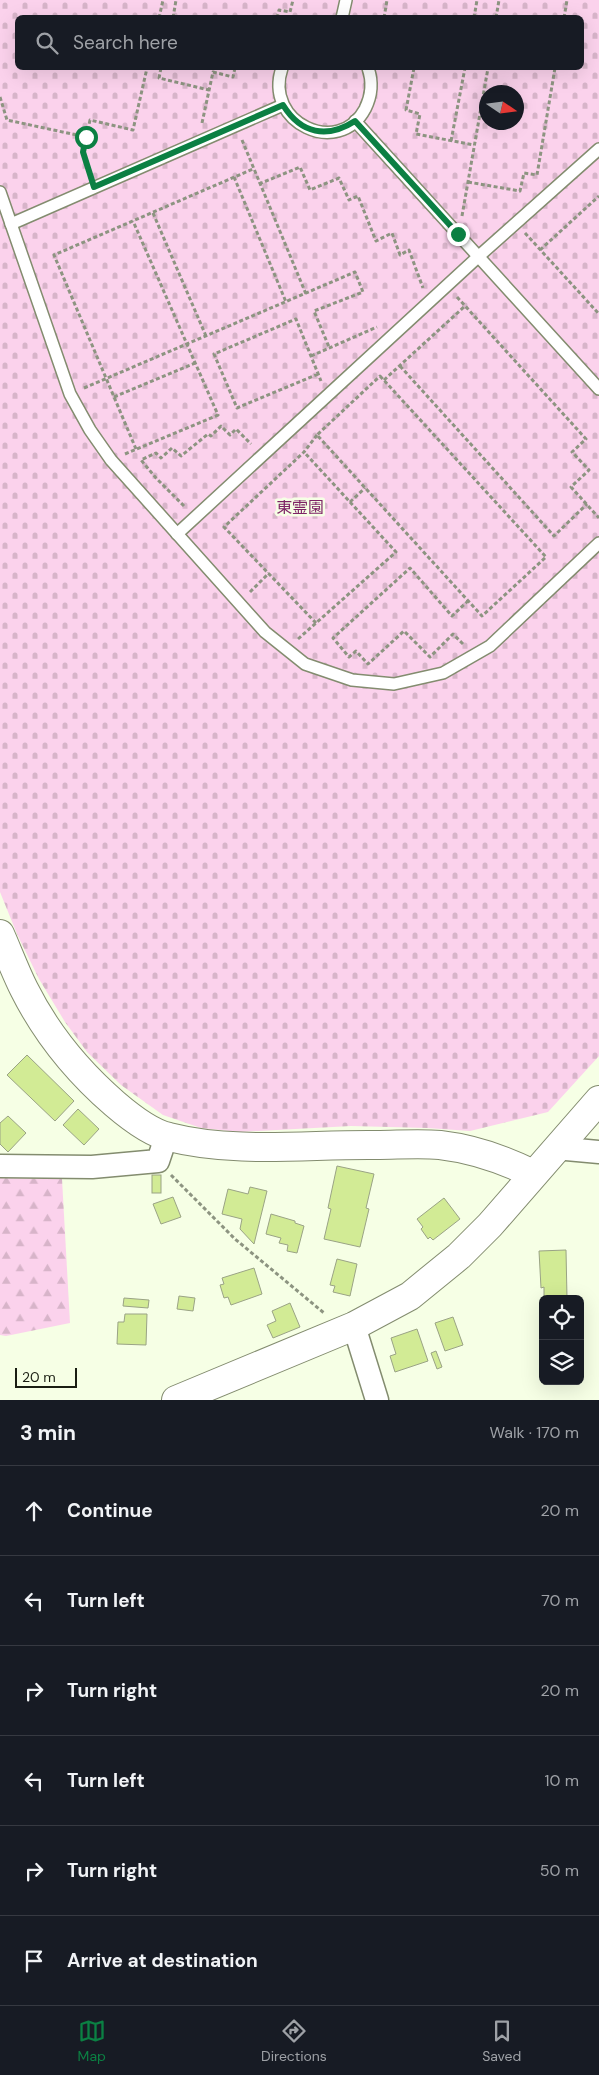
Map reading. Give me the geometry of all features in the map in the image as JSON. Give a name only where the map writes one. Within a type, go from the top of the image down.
[{"type":"street","points":[[0,934],[25,990],[58,1044],[88,1080],[130,1117],[162,1149]]},
{"type":"street","points":[[176,1400],[348,1329],[410,1296],[459,1256],[490,1225],[599,1100]]},
{"type":"street","points":[[0,1166],[92,1167],[162,1149],[202,1144],[247,1147],[332,1144],[440,1145],[477,1151],[504,1160],[533,1174]]},
{"type":"street","points":[[556,1148],[599,1152]]},
{"type":"street","points":[[348,1329],[377,1400]]},
{"type":"lane","points":[[343,15],[346,0]]},
{"type":"lane","points":[[282,70],[279,93],[289,115],[309,129],[321,132],[345,128],[363,112],[369,101],[372,89],[369,70]]},
{"type":"lane","points":[[11,224],[283,105]]},
{"type":"lane","points":[[355,121],[599,388]]},
{"type":"lane","points":[[177,534],[428,302],[599,149]]},
{"type":"lane","points":[[0,192],[70,394],[90,430],[111,460],[239,603],[266,632],[305,664],[352,680],[394,684],[443,673],[490,646],[599,543]]},
{"type":"path","points":[[160,15],[163,0]]},
{"type":"path","points":[[173,15],[176,0]]},
{"type":"path","points":[[278,15],[279,10],[290,12],[293,0]]},
{"type":"path","points":[[384,15],[387,0]]},
{"type":"path","points":[[474,15],[477,0]]},
{"type":"path","points":[[496,15],[499,0]]},
{"type":"path","points":[[564,15],[567,0]]},
{"type":"path","points":[[94,187],[83,152],[90,120],[133,130],[147,70]]},
{"type":"path","points":[[161,70],[159,78],[209,90]]},
{"type":"path","points":[[198,142],[213,72],[233,77],[235,70]]},
{"type":"path","points":[[414,70],[406,110],[420,114],[416,134],[474,145]]},
{"type":"path","points":[[451,141],[465,70]]},
{"type":"path","points":[[458,234],[488,70]]},
{"type":"path","points":[[468,182],[520,191],[524,173],[537,175],[555,70]]},
{"type":"path","points":[[0,97],[7,120],[86,137]]},
{"type":"path","points":[[236,125],[306,294]]},
{"type":"path","points":[[259,184],[300,167],[310,190],[339,178],[349,200],[358,196],[376,240],[392,233],[400,255],[409,250],[428,302]]},
{"type":"path","points":[[136,449],[54,255],[253,169]]},
{"type":"path","points":[[234,178],[286,302]]},
{"type":"path","points":[[540,250],[599,196]]},
{"type":"path","points":[[153,213],[206,336]]},
{"type":"path","points":[[111,460],[218,415],[134,221]]},
{"type":"path","points":[[516,223],[599,314]]},
{"type":"path","points":[[70,394],[355,272],[363,292],[314,311],[329,347]]},
{"type":"path","points":[[447,286],[586,439],[572,452],[589,470],[571,487],[599,518]]},
{"type":"path","points":[[384,380],[466,306]]},
{"type":"path","points":[[318,374],[236,408],[214,354],[296,319],[327,395]]},
{"type":"path","points":[[311,356],[381,325]]},
{"type":"path","points":[[114,397],[195,363]]},
{"type":"path","points":[[400,366],[554,536],[587,504]]},
{"type":"path","points":[[316,622],[224,527],[304,452],[317,435],[380,376],[546,557],[482,616],[317,435]]},
{"type":"path","points":[[195,517],[141,460],[156,453],[161,458],[172,448],[181,456],[208,434],[211,436],[221,426],[230,435],[236,429],[263,454]]},
{"type":"path","points":[[286,649],[396,552],[304,452]]},
{"type":"path","points":[[350,502],[365,488]]},
{"type":"path","points":[[468,600],[452,616],[410,568],[333,638],[350,657],[356,651],[368,664],[404,631],[430,658],[454,634],[474,655]]},
{"type":"path","points":[[239,603],[269,574]]},
{"type":"path","points":[[162,1149],[228,1232],[324,1312],[348,1329]]},
{"type":"green space","name":"東霊園","points":[[0,0],[599,0],[599,1056],[548,1112],[470,1131],[351,1126],[239,1132],[201,1128],[163,1115],[121,1085],[87,1052],[65,1022],[39,979],[17,934],[0,892]]},
{"type":"green space","points":[[0,1178],[62,1179],[70,1323],[6,1336],[0,1335]]},
{"type":"building","points":[[27,1055],[74,1101],[55,1121],[7,1075]]},
{"type":"building","points":[[78,1109],[99,1129],[84,1145],[63,1125]]},
{"type":"building","points":[[8,1116],[26,1133],[8,1152],[0,1144],[0,1123]]},
{"type":"building","points":[[337,1166],[374,1174],[366,1208],[369,1209],[360,1247],[324,1239],[331,1209],[328,1208]]},
{"type":"building","points":[[152,1175],[161,1175],[161,1193],[152,1193]]},
{"type":"building","points":[[250,1187],[267,1191],[254,1244],[240,1229],[242,1219],[222,1214],[228,1189],[248,1194]]},
{"type":"building","points":[[173,1197],[181,1217],[161,1224],[153,1204]]},
{"type":"building","points":[[444,1198],[460,1219],[433,1240],[430,1237],[428,1239],[417,1219]]},
{"type":"building","points":[[271,1214],[295,1221],[295,1223],[304,1226],[297,1253],[287,1251],[288,1245],[279,1243],[281,1238],[266,1234]]},
{"type":"building","points":[[566,1250],[567,1295],[544,1295],[544,1287],[541,1288],[539,1251]]},
{"type":"building","points":[[337,1259],[357,1264],[350,1296],[333,1292],[335,1286],[330,1285]]},
{"type":"building","points":[[254,1268],[262,1294],[231,1305],[228,1297],[224,1298],[220,1285],[224,1284],[222,1278]]},
{"type":"building","points":[[179,1296],[195,1298],[193,1311],[177,1309]]},
{"type":"building","points":[[124,1298],[149,1300],[148,1308],[123,1306]]},
{"type":"building","points":[[290,1303],[300,1327],[273,1338],[267,1325],[276,1321],[272,1311]]},
{"type":"building","points":[[125,1314],[147,1314],[146,1345],[117,1344],[118,1322],[124,1322]]},
{"type":"building","points":[[453,1317],[463,1345],[445,1351],[435,1323]]},
{"type":"building","points":[[417,1329],[428,1361],[395,1372],[390,1356],[396,1354],[391,1338]]},
{"type":"building","points":[[436,1351],[442,1367],[437,1369],[431,1353]]},
{"type":"route","points":[[86,137],[83,152],[94,187],[283,105],[289,115],[298,123],[309,129],[321,132],[345,128],[355,121],[458,234]]}]
